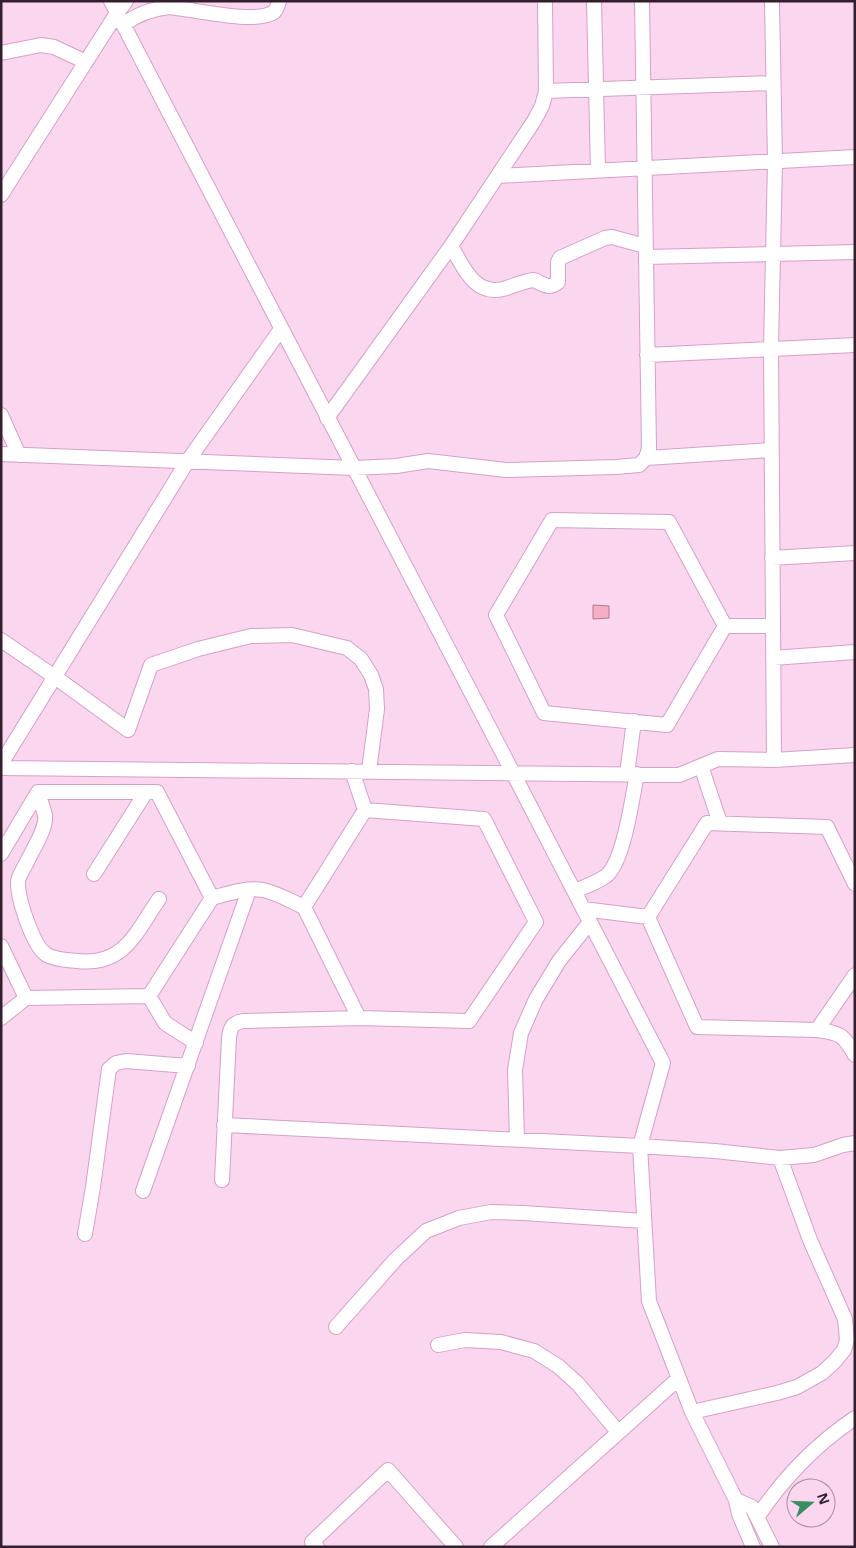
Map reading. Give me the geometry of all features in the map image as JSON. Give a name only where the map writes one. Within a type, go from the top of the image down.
[{"type":"street","points":[[1,195],[5,179],[126,1]]},
{"type":"street","points":[[117,13],[133,18],[142,13],[169,7],[258,18],[273,12],[279,1]]},
{"type":"street","points":[[328,418],[451,246],[542,106],[546,91],[545,1]]},
{"type":"street","points":[[594,1],[598,171]]},
{"type":"street","points":[[1,454],[354,468],[396,466],[428,461],[506,470],[639,465],[646,458],[649,448],[642,1]]},
{"type":"street","points":[[772,1],[775,162],[771,348],[774,760]]},
{"type":"street","points":[[117,13],[514,773],[662,1063],[640,1146],[649,1301],[678,1379],[692,1412],[736,1500],[739,1514],[753,1547]]},
{"type":"street","points":[[1,53],[41,45],[54,47],[86,62]]},
{"type":"street","points":[[546,91],[773,84]]},
{"type":"street","points":[[498,176],[855,157]]},
{"type":"street","points":[[451,246],[469,277],[484,289],[492,290],[502,290],[534,280],[545,286],[555,285],[558,282],[558,262],[560,258],[605,238],[612,237],[646,252],[773,254],[855,252]]},
{"type":"street","points":[[281,329],[187,462],[1,766],[171,770],[679,774],[718,759],[774,760],[855,755]]},
{"type":"street","points":[[647,354],[855,344]]},
{"type":"street","points":[[1,416],[19,455]]},
{"type":"street","points":[[646,458],[772,450]]},
{"type":"street","points":[[552,520],[669,522],[725,626],[667,725],[544,713],[496,615],[552,520]]},
{"type":"street","points":[[772,558],[855,552]]},
{"type":"street","points":[[725,626],[773,626]]},
{"type":"street","points":[[1,640],[55,676],[128,730],[150,665],[198,649],[251,636],[292,635],[347,648],[361,659],[371,675],[376,689],[377,709],[369,771]]},
{"type":"street","points":[[773,658],[855,652]]},
{"type":"street","points":[[574,891],[607,876],[616,864],[622,843],[632,774],[634,722]]},
{"type":"street","points":[[701,766],[720,824]]},
{"type":"street","points":[[94,874],[151,792],[171,770]]},
{"type":"street","points":[[352,771],[365,810]]},
{"type":"street","points":[[38,792],[151,792]]},
{"type":"street","points":[[1,854],[38,792]]},
{"type":"street","points":[[38,792],[45,815],[44,826],[18,881],[26,919],[36,943],[46,954],[58,958],[89,962],[111,957],[128,943],[159,898]]},
{"type":"street","points":[[151,792],[212,898]]},
{"type":"street","points":[[304,907],[365,810]]},
{"type":"street","points":[[222,1180],[230,1032],[236,1022],[360,1018],[468,1021],[536,922],[484,819],[365,810]]},
{"type":"street","points":[[648,917],[707,823],[827,827],[855,884]]},
{"type":"street","points":[[149,996],[212,898],[248,890],[262,890],[304,907],[360,1018]]},
{"type":"street","points":[[143,1191],[248,890]]},
{"type":"street","points":[[583,909],[648,917]]},
{"type":"street","points":[[648,917],[697,1027],[835,1032],[846,1040],[855,1055]]},
{"type":"street","points":[[517,1140],[515,1070],[521,1033],[536,999],[559,961],[590,922]]},
{"type":"street","points":[[1,946],[26,998]]},
{"type":"street","points":[[817,1030],[855,975]]},
{"type":"street","points":[[149,996],[166,1023],[196,1043]]},
{"type":"street","points":[[1,1018],[26,998],[149,996]]},
{"type":"street","points":[[85,1234],[109,1069],[116,1063],[126,1061],[188,1066]]},
{"type":"street","points":[[224,1125],[640,1146],[780,1158],[814,1155],[855,1143]]},
{"type":"street","points":[[692,1412],[797,1387],[822,1373],[844,1350],[847,1340],[845,1318],[810,1240],[780,1158]]},
{"type":"street","points":[[336,1327],[395,1260],[426,1232],[459,1218],[491,1212],[644,1222]]},
{"type":"street","points":[[438,1345],[465,1340],[501,1342],[534,1351],[558,1366],[578,1384],[618,1432]]},
{"type":"street","points":[[491,1547],[678,1379]]},
{"type":"street","points":[[758,1516],[774,1492],[797,1465],[819,1445],[855,1418]]},
{"type":"street","points":[[314,1544],[388,1470],[456,1547]]},
{"type":"street","points":[[736,1500],[752,1507],[772,1547]]},
{"type":"building","points":[[593,605],[609,606],[609,618],[593,619]]}]
